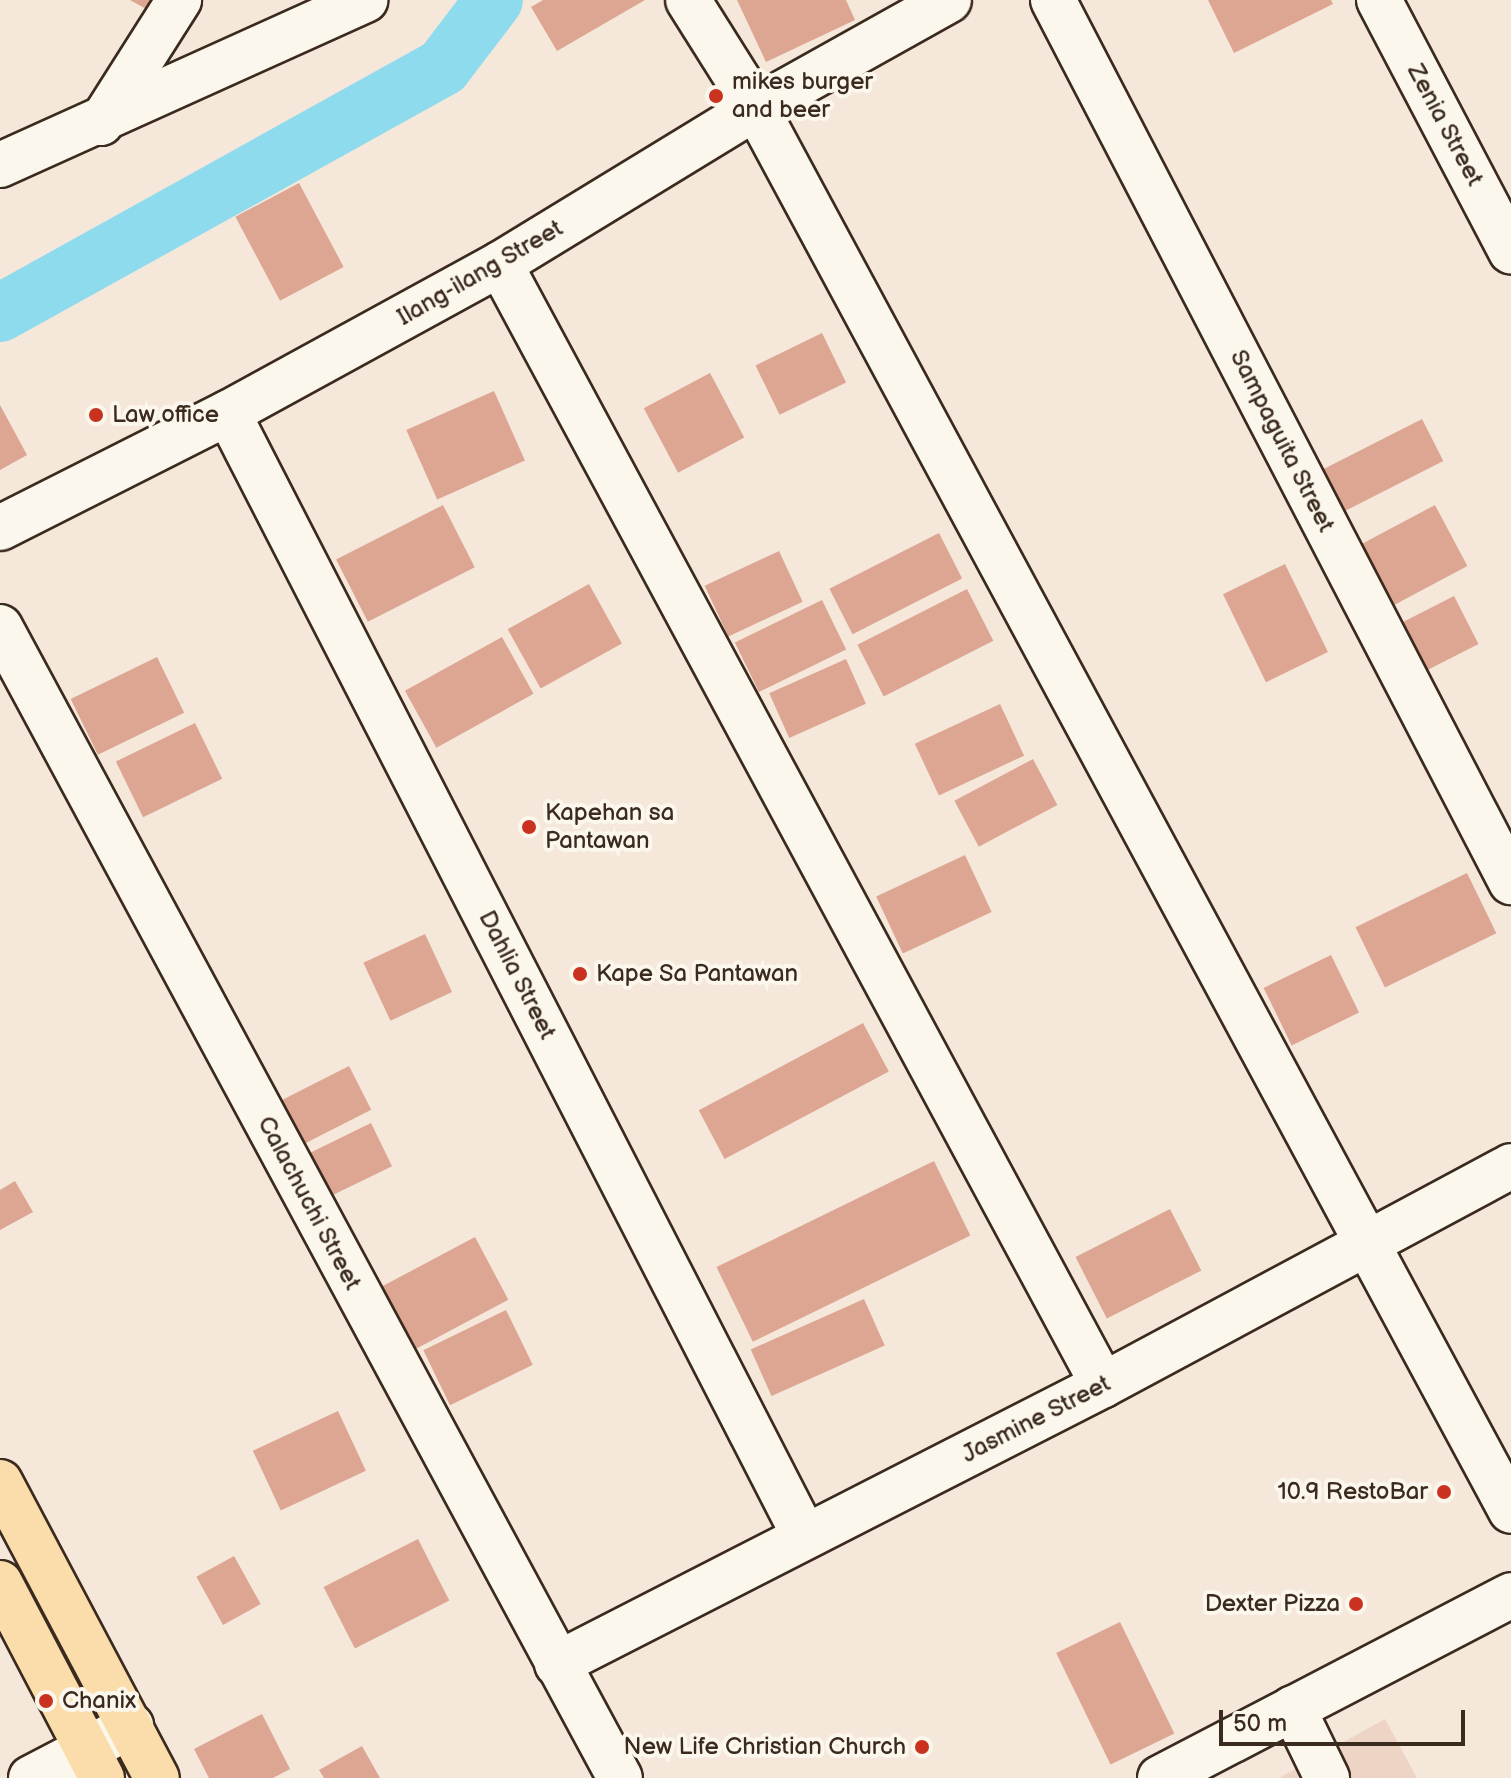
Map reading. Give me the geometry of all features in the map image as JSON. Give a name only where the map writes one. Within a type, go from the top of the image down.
[{"type":"highway","points":[[0,1482],[157,1778]]},
{"type":"highway","points":[[0,1583],[95,1764]]},
{"type":"street","points":[[101,123],[179,0]]},
{"type":"street","points":[[688,0],[756,108],[1369,1241],[1511,1511]]},
{"type":"street","name":"Ilang-ilang Street","points":[[0,528],[228,413],[500,264],[756,108],[949,0]]},
{"type":"street","name":"Sampaguita Street","points":[[1053,0],[1511,882]]},
{"type":"street","name":"Zenia Street","points":[[1379,0],[1511,251]]},
{"type":"street","points":[[0,165],[101,123],[365,1]]},
{"type":"street","points":[[500,264],[1103,1385]]},
{"type":"street","name":"Dahlia Street","points":[[228,413],[805,1537]]},
{"type":"street","name":"Calachuchi Street","points":[[0,627],[620,1778]]},
{"type":"street","name":"Jasmine Street","points":[[557,1664],[1103,1385],[1511,1166]]},
{"type":"street","points":[[1160,1778],[1511,1595]]},
{"type":"street","points":[[1293,1708],[1327,1778]]},
{"type":"street","points":[[31,1778],[95,1764],[131,1726]]},
{"type":"shaded area","points":[[1385,1719],[1417,1778],[1279,1778]]},
{"type":"building","points":[[130,0],[153,0],[148,10]]},
{"type":"building","points":[[543,0],[645,0],[557,51],[531,7]]},
{"type":"building","points":[[737,0],[846,0],[855,20],[766,62]]},
{"type":"building","points":[[1208,0],[1331,0],[1333,4],[1234,53]]},
{"type":"building","points":[[299,183],[344,267],[280,301],[235,217]]},
{"type":"building","points":[[822,333],[846,382],[780,415],[755,365]]},
{"type":"building","points":[[710,373],[744,437],[678,473],[644,408]]},
{"type":"building","points":[[494,391],[525,460],[437,499],[406,430]]},
{"type":"building","points":[[0,405],[27,455],[0,470]]},
{"type":"building","points":[[1422,419],[1443,461],[1344,512],[1322,470]]},
{"type":"building","points":[[443,505],[475,567],[368,622],[336,559]]},
{"type":"building","points":[[1435,505],[1467,566],[1394,605],[1362,544]]},
{"type":"building","points":[[939,533],[962,578],[853,634],[829,589]]},
{"type":"building","points":[[779,551],[803,602],[728,636],[705,586]]},
{"type":"building","points":[[1285,564],[1328,652],[1266,682],[1223,594]]},
{"type":"building","points":[[589,584],[622,643],[541,689],[508,629]]},
{"type":"building","points":[[967,589],[993,641],[884,697],[857,645]]},
{"type":"building","points":[[1454,596],[1479,644],[1420,674],[1395,626]]},
{"type":"building","points":[[822,600],[846,649],[759,692],[735,643]]},
{"type":"building","points":[[502,637],[534,694],[436,748],[405,691]]},
{"type":"building","points":[[157,657],[184,713],[98,755],[71,699]]},
{"type":"building","points":[[846,659],[866,704],[789,738],[769,693]]},
{"type":"building","points":[[1000,704],[1024,756],[939,795],[915,744]]},
{"type":"building","points":[[195,723],[222,779],[143,817],[116,762]]},
{"type":"building","points":[[1033,759],[1057,805],[979,847],[954,801]]},
{"type":"building","points":[[965,855],[992,912],[903,954],[876,896]]},
{"type":"building","points":[[1467,873],[1496,933],[1385,988],[1356,927]]},
{"type":"building","points":[[425,934],[452,992],[390,1021],[363,963]]},
{"type":"building","points":[[1331,955],[1359,1013],[1292,1045],[1264,988]]},
{"type":"building","points":[[863,1023],[889,1072],[725,1159],[699,1110]]},
{"type":"building","points":[[349,1066],[371,1110],[301,1146],[279,1102]]},
{"type":"building","points":[[371,1123],[392,1166],[325,1199],[304,1156]]},
{"type":"building","points":[[934,1161],[970,1236],[753,1342],[716,1267]]},
{"type":"building","points":[[15,1181],[33,1212],[0,1230],[0,1190]]},
{"type":"building","points":[[1170,1209],[1201,1270],[1107,1319],[1076,1257]]},
{"type":"building","points":[[475,1237],[508,1300],[408,1353],[374,1291]]},
{"type":"building","points":[[864,1299],[885,1346],[771,1396],[751,1349]]},
{"type":"building","points":[[506,1310],[533,1365],[450,1405],[423,1350]]},
{"type":"building","points":[[338,1411],[366,1471],[281,1511],[253,1451]]},
{"type":"building","points":[[418,1539],[449,1600],[355,1649],[324,1587]]},
{"type":"building","points":[[234,1556],[261,1604],[223,1625],[196,1577]]},
{"type":"building","points":[[1120,1622],[1174,1733],[1111,1765],[1056,1653]]},
{"type":"building","points":[[262,1714],[290,1769],[273,1778],[209,1778],[194,1749]]},
{"type":"building","points":[[362,1746],[380,1778],[324,1778],[319,1770]]},
{"type":"waterway","points":[[0,313],[443,67],[494,0]]},
{"type":"place","name":"mikes burger and beer","points":[[716,96]]},
{"type":"place","name":"Law office","points":[[96,415]]},
{"type":"place","name":"Kapehan sa Pantawan","points":[[529,827]]},
{"type":"place","name":"Kape Sa Pantawan","points":[[580,974]]},
{"type":"place","name":"10.9 RestoBar","points":[[1444,1492]]},
{"type":"place","name":"Dexter Pizza","points":[[1356,1604]]},
{"type":"place","name":"Chanix","points":[[46,1701]]},
{"type":"place","name":"New Life Christian Church","points":[[922,1747]]}]
